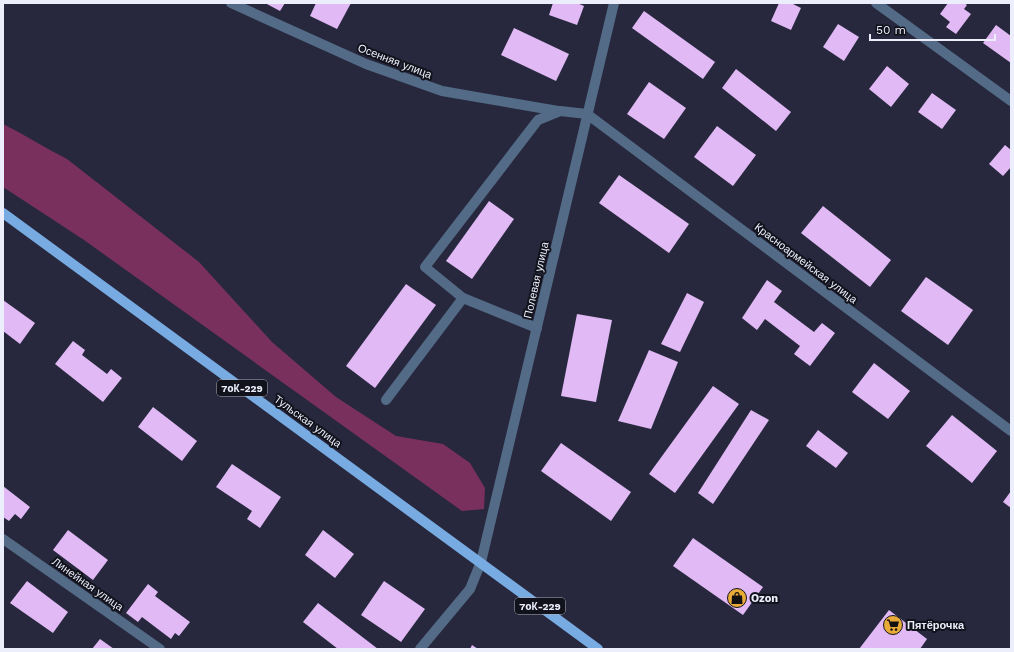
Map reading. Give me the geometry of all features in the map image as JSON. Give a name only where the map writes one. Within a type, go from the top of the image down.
[{"type":"main road","name":"Тульская улица","points":[[3,213],[598,649]]},
{"type":"street","name":"Осенняя улица","points":[[231,3],[366,64],[442,91],[560,112],[587,114]]},
{"type":"street","name":"Полевая улица","points":[[420,649],[470,589],[481,562],[614,3]]},
{"type":"street","points":[[876,3],[1011,101]]},
{"type":"street","points":[[537,328],[464,298],[425,266],[538,120],[560,112]]},
{"type":"street","name":"Красноармейская улица","points":[[587,114],[1011,431]]},
{"type":"street","points":[[386,400],[464,298]]},
{"type":"street","name":"Линейная улица","points":[[3,539],[160,649]]},
{"type":"shaded area","points":[[3,124],[67,159],[199,262],[272,342],[336,397],[396,436],[443,444],[470,463],[485,488],[484,509],[462,511],[84,240],[3,187]]},
{"type":"building","points":[[265,3],[285,3],[280,11]]},
{"type":"building","points":[[316,3],[351,3],[337,29],[310,16]]},
{"type":"building","points":[[553,3],[577,3],[584,6],[577,25],[549,15]]},
{"type":"building","points":[[779,3],[791,3],[801,8],[791,30],[771,21]]},
{"type":"building","points":[[948,3],[964,3],[967,5],[964,9],[971,14],[956,34],[946,27],[950,22],[940,14]]},
{"type":"building","points":[[644,11],[715,62],[703,79],[632,28]]},
{"type":"building","points":[[838,24],[859,37],[844,61],[823,47]]},
{"type":"building","points":[[996,25],[1011,36],[1011,63],[983,43]]},
{"type":"building","points":[[514,28],[569,54],[556,81],[501,55]]},
{"type":"building","points":[[887,66],[909,84],[891,107],[869,89]]},
{"type":"building","points":[[736,69],[791,112],[776,131],[722,88]]},
{"type":"building","points":[[649,82],[686,108],[664,139],[627,114]]},
{"type":"building","points":[[932,93],[956,110],[942,129],[918,112]]},
{"type":"building","points":[[717,126],[756,155],[733,186],[694,157]]},
{"type":"building","points":[[1005,145],[1011,150],[1011,167],[1003,176],[989,164]]},
{"type":"building","points":[[619,175],[689,224],[669,253],[599,203]]},
{"type":"building","points":[[489,201],[514,219],[472,279],[446,261]]},
{"type":"building","points":[[823,206],[891,260],[870,287],[801,233]]},
{"type":"building","points":[[926,277],[973,310],[948,345],[901,311]]},
{"type":"building","points":[[767,280],[782,291],[774,302],[814,332],[822,323],[835,333],[810,366],[794,354],[800,346],[765,319],[757,330],[742,318]]},
{"type":"building","points":[[406,284],[436,305],[375,388],[346,366]]},
{"type":"building","points":[[687,293],[704,302],[680,352],[661,344]]},
{"type":"building","points":[[3,300],[35,323],[20,344],[3,331]]},
{"type":"building","points":[[577,314],[612,320],[596,402],[561,396]]},
{"type":"building","points":[[73,341],[85,350],[82,355],[107,374],[111,369],[122,378],[103,402],[55,364]]},
{"type":"building","points":[[649,350],[678,362],[651,429],[618,421]]},
{"type":"building","points":[[874,363],[910,391],[888,419],[852,392]]},
{"type":"building","points":[[713,386],[739,404],[675,493],[649,474]]},
{"type":"building","points":[[153,407],[197,441],[182,461],[138,427]]},
{"type":"building","points":[[751,410],[769,420],[713,504],[698,493]]},
{"type":"building","points":[[952,415],[997,451],[972,483],[926,446]]},
{"type":"building","points":[[818,430],[848,453],[836,468],[806,446]]},
{"type":"building","points":[[561,443],[631,492],[611,521],[541,471]]},
{"type":"building","points":[[232,464],[281,497],[260,528],[247,519],[252,511],[216,487]]},
{"type":"building","points":[[3,486],[30,507],[21,519],[15,514],[9,521],[3,517]]},
{"type":"building","points":[[1011,491],[1011,508],[1003,502]]},
{"type":"building","points":[[68,530],[108,560],[93,580],[53,550]]},
{"type":"building","points":[[323,530],[354,554],[335,578],[305,555]]},
{"type":"building","points":[[693,538],[763,587],[743,615],[673,566]]},
{"type":"building","points":[[27,581],[68,612],[53,633],[10,603]]},
{"type":"building","points":[[384,581],[425,609],[401,642],[361,615]]},
{"type":"building","points":[[148,584],[158,592],[155,596],[190,622],[179,636],[175,633],[171,639],[142,617],[138,622],[126,613]]},
{"type":"building","points":[[318,603],[378,649],[338,649],[303,622]]},
{"type":"building","name":"Пятёрочка","points":[[889,610],[927,639],[920,649],[859,649]]},
{"type":"building","points":[[100,639],[114,649],[92,649]]},
{"type":"building","points":[[472,645],[478,649],[470,649]]},
{"type":"place","name":"Ozon","points":[[737,598]]},
{"type":"place","name":"Пятёрочка","points":[[893,625]]}]
